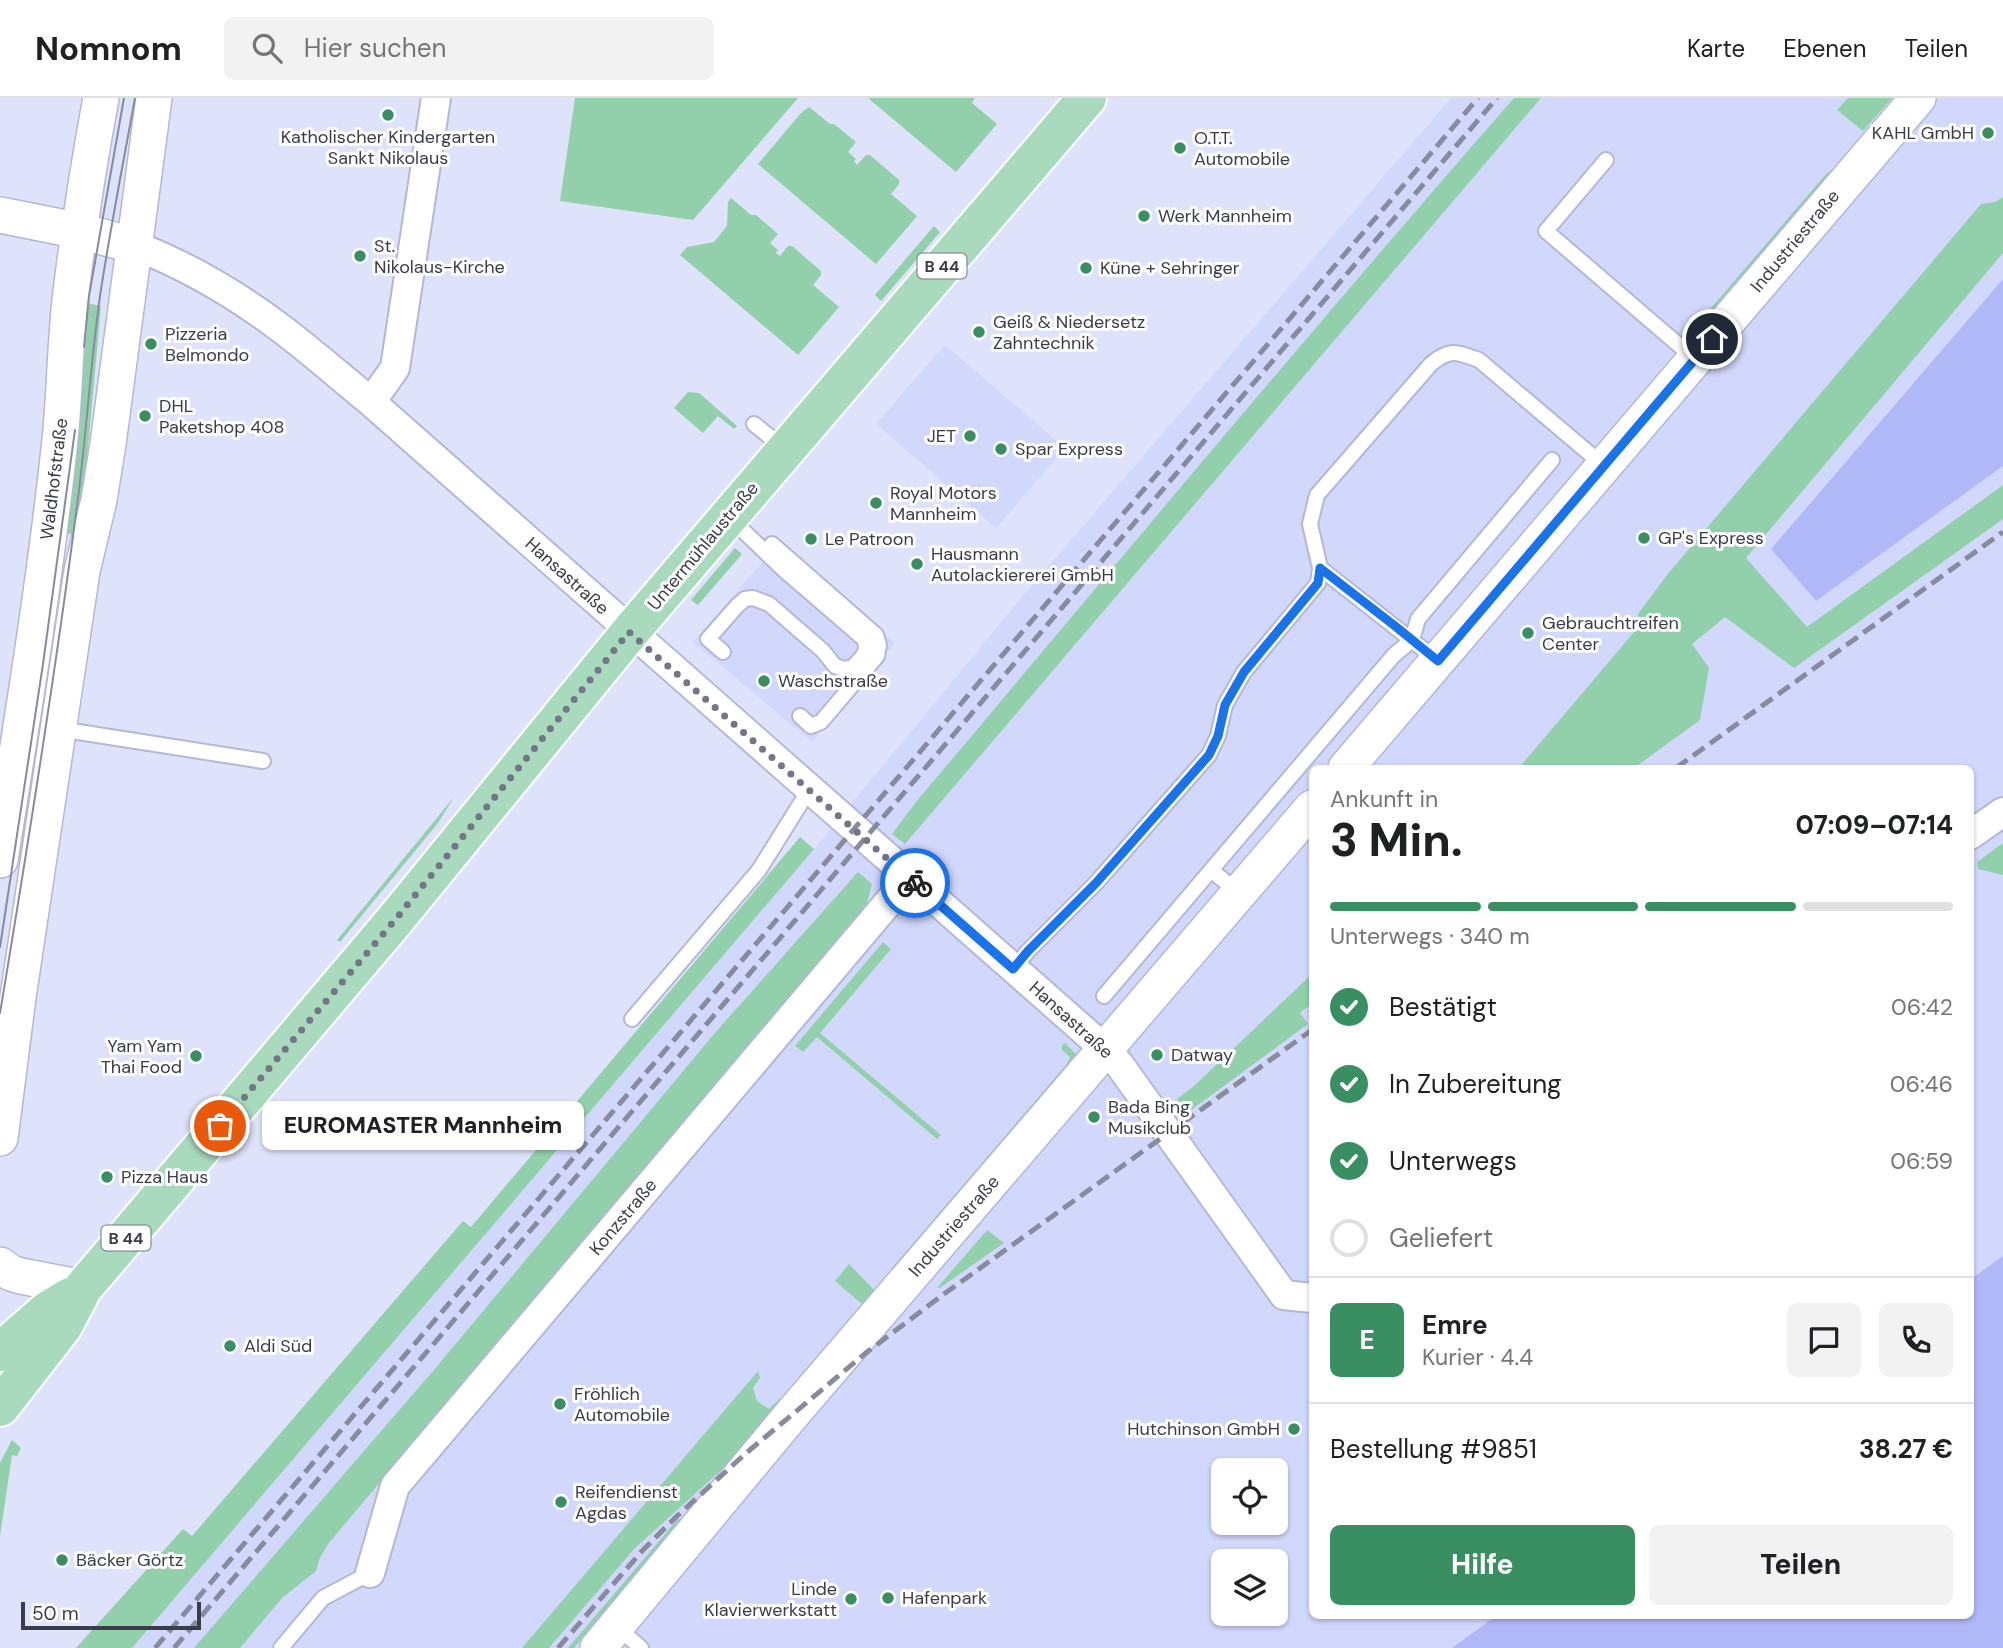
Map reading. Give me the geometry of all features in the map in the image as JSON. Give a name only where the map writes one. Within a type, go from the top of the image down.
[{"type":"main road","name":"Untermühlaustraße","points":[[0,1407],[63,1326],[83,1288],[395,920],[629,632],[1087,98]]},
{"type":"main road","name":"Untermühlaustraße","points":[[0,1352],[47,1311],[83,1288]]},
{"type":"street","name":"Waldhofstraße","points":[[0,860],[33,649],[58,453],[71,293],[86,178],[101,98]]},
{"type":"street","points":[[0,1138],[18,998],[82,571],[99,499],[108,444],[154,98]]},
{"type":"street","points":[[371,402],[395,368],[436,98]]},
{"type":"street","name":"Industriestraße","points":[[1348,765],[1425,650],[1604,466],[1918,98]]},
{"type":"street","points":[[0,215],[80,231],[136,246]]},
{"type":"street","name":"Hansastraße","points":[[136,246],[157,254],[222,289],[265,317],[371,402],[909,878],[1021,960],[1119,1064],[1284,1295],[1309,1298]]},
{"type":"street","name":"Industriestraße","points":[[618,1641],[793,1413],[1309,812]]},
{"type":"street","points":[[1974,832],[2003,812]]},
{"type":"street","name":"Konzstraße","points":[[370,1573],[395,1486],[909,878]]},
{"type":"street","points":[[0,1061],[6,1095]]},
{"type":"street","points":[[0,1265],[21,1276],[83,1288]]},
{"type":"lane","points":[[1606,160],[1546,231],[1695,359]]},
{"type":"lane","points":[[1021,960],[1096,883],[1209,755],[1218,736],[1225,705],[1244,672],[1318,583],[1320,568],[1310,524],[1317,495],[1431,364],[1444,354],[1462,354],[1479,360],[1604,466]]},
{"type":"lane","points":[[754,424],[785,449]]},
{"type":"lane","points":[[1425,650],[1418,619],[1552,460]]},
{"type":"lane","points":[[723,652],[708,639],[737,606],[745,599],[752,598],[769,604],[823,651],[835,666],[844,669],[853,667],[865,654],[867,646],[864,639],[784,570],[731,513]]},
{"type":"lane","points":[[731,513],[876,635],[879,645],[877,656],[821,722],[811,726],[800,716]]},
{"type":"lane","points":[[1320,568],[1425,650]]},
{"type":"lane","points":[[1104,996],[1394,655],[1425,650]]},
{"type":"lane","points":[[58,729],[263,761]]},
{"type":"lane","points":[[632,1020],[759,870],[809,790]]},
{"type":"lane","points":[[1211,870],[1240,893]]},
{"type":"lane","points":[[281,1648],[323,1598],[370,1573]]},
{"type":"shaded area","points":[[1451,98],[2003,98],[2003,279],[1771,549],[1816,601],[2003,466],[2003,1256],[1974,1277],[1974,765],[1309,765],[1309,1619],[1492,1619],[1452,1648],[132,1648],[814,849],[1023,596]]},
{"type":"shaded area","name":"JET","points":[[945,345],[1065,448],[996,528],[876,424]]},
{"type":"shaded area","points":[[779,543],[895,643],[812,742],[693,642]]},
{"type":"green space","points":[[575,98],[798,98],[693,220],[560,201]]},
{"type":"green space","points":[[868,98],[975,98],[972,103],[997,124],[956,172]]},
{"type":"green space","points":[[1514,98],[1541,98],[905,844],[892,834],[1213,449]]},
{"type":"green space","points":[[1848,98],[1892,98],[1863,131],[1837,110]]},
{"type":"green space","points":[[809,107],[856,142],[848,152],[856,159],[854,161],[857,165],[866,155],[870,155],[899,180],[891,194],[917,216],[876,264],[758,164]]},
{"type":"green space","points":[[1829,172],[1830,174],[1693,332],[1693,329]]},
{"type":"green space","points":[[2003,197],[2003,253],[1746,558],[1807,627],[2003,485],[2003,519],[1794,668],[1725,617],[1692,644],[1709,668],[1700,720],[1638,765],[1522,765],[1640,625],[1638,614],[1667,575],[1981,204],[1995,202]]},
{"type":"green space","points":[[731,198],[778,234],[770,243],[778,250],[776,253],[780,256],[788,246],[792,246],[821,271],[813,285],[839,307],[798,355],[680,255],[687,247],[714,242],[727,226],[728,202]]},
{"type":"green space","points":[[934,226],[940,232],[881,301],[875,295]]},
{"type":"green space","points":[[77,301],[101,306],[84,492],[77,535],[58,532]]},
{"type":"green space","points":[[688,392],[699,393],[737,426],[734,429],[718,416],[703,433],[674,408]]},
{"type":"green space","points":[[735,548],[742,554],[698,605],[691,600]]},
{"type":"green space","points":[[454,797],[438,823],[340,942],[337,940]]},
{"type":"green space","points":[[800,837],[814,849],[132,1648],[76,1648],[183,1529],[192,1536],[463,1221],[471,1227]]},
{"type":"green space","points":[[2003,843],[2003,875],[1978,869],[1977,862]]},
{"type":"green space","points":[[858,872],[872,884],[867,903],[861,912],[328,1544],[316,1571],[282,1598],[240,1648],[194,1648],[433,1371],[714,1034]]},
{"type":"green space","points":[[883,942],[891,949],[820,1033],[941,1135],[937,1139],[817,1037],[803,1052],[795,1046]]},
{"type":"green space","points":[[1309,977],[1309,1006],[1300,1013],[1308,1024],[1187,1113],[1177,1099]]},
{"type":"green space","points":[[1065,1043],[1077,1055],[889,1274],[1066,1065],[1070,1057],[1062,1050]]},
{"type":"green space","points":[[987,1230],[1004,1243],[937,1288]]},
{"type":"green space","points":[[849,1264],[874,1290],[874,1295],[863,1305],[835,1281]]},
{"type":"green space","points":[[848,1320],[852,1320],[760,1435],[635,1548],[549,1648],[522,1648],[758,1371],[760,1378],[753,1388],[757,1401],[769,1409],[791,1388]]},
{"type":"green space","points":[[12,1440],[21,1448],[17,1456],[12,1455],[0,1536],[0,1463]]},
{"type":"green space","points":[[682,1518],[574,1648],[568,1648],[677,1520]]},
{"type":"water","points":[[2003,279],[2003,466],[1816,601],[1771,549]]},
{"type":"water","points":[[2003,1256],[2003,1648],[1452,1648],[1492,1619],[1974,1619],[1974,1277]]},
{"type":"tram line","points":[[84,347],[89,296],[124,98]]},
{"type":"tram line","points":[[0,1013],[61,621],[79,490],[100,296],[135,98]]},
{"type":"tram line","points":[[0,947],[75,430]]},
{"type":"railway","points":[[155,1648],[1478,98]]},
{"type":"railway","points":[[174,1648],[1497,98]]},
{"type":"railway","points":[[1680,765],[2003,532]]},
{"type":"railway","points":[[558,1648],[642,1551],[676,1517],[745,1454],[867,1352],[1309,1032]]},
{"type":"way so far","points":[[220,1126],[395,920],[629,632],[915,883]]},
{"type":"place","name":"Katholischer Kindergarten Sankt Nikolaus","points":[[388,115]]},
{"type":"place","name":"KAHL GmbH","points":[[1988,133]]},
{"type":"place","name":"O.T.T. Automobile","points":[[1180,148]]},
{"type":"place","name":"Werk Mannheim","points":[[1144,216]]},
{"type":"place","name":"St. Nikolaus-Kirche","points":[[360,256]]},
{"type":"place","name":"Küne + Sehringer","points":[[1086,268]]},
{"type":"place","name":"Geiß & Niedersetz Zahntechnik","points":[[979,332]]},
{"type":"place","name":"Pizzeria Belmondo","points":[[151,344]]},
{"type":"place","name":"DHL Paketshop 408","points":[[145,416]]},
{"type":"place","name":"JET","points":[[970,436]]},
{"type":"place","name":"Spar Express","points":[[1001,449]]},
{"type":"place","name":"Royal Motors Mannheim","points":[[876,503]]},
{"type":"place","name":"GP's Express","points":[[1644,538]]},
{"type":"place","name":"Le Patroon","points":[[811,539]]},
{"type":"place","name":"Hausmann Autolackiererei GmbH","points":[[917,564]]},
{"type":"place","name":"Gebrauchtreifen Center","points":[[1528,633]]},
{"type":"place","name":"Waschstraße","points":[[764,681]]},
{"type":"place","name":"Datway","points":[[1157,1055]]},
{"type":"place","name":"Yam Yam Thai Food","points":[[196,1056]]},
{"type":"place","name":"Bada Bing Musikclub","points":[[1094,1117]]},
{"type":"place","name":"EUROMASTER Mannheim","points":[[220,1126]]},
{"type":"place","name":"Pizza Haus","points":[[107,1177]]},
{"type":"place","name":"Aldi Süd","points":[[230,1346]]},
{"type":"place","name":"Fröhlich Automobile","points":[[560,1404]]},
{"type":"place","name":"Hutchinson GmbH","points":[[1294,1429]]},
{"type":"place","name":"Reifendienst Agdas","points":[[561,1502]]},
{"type":"place","name":"Bäcker Görtz","points":[[62,1560]]},
{"type":"place","name":"Hafenpark","points":[[888,1598]]},
{"type":"place","name":"Linde Klavierwerkstatt","points":[[851,1599]]},
{"type":"route","points":[[915,883],[1013,969],[1096,883],[1209,755],[1218,736],[1225,705],[1244,672],[1318,583],[1320,568],[1438,661],[1712,339]]}]
